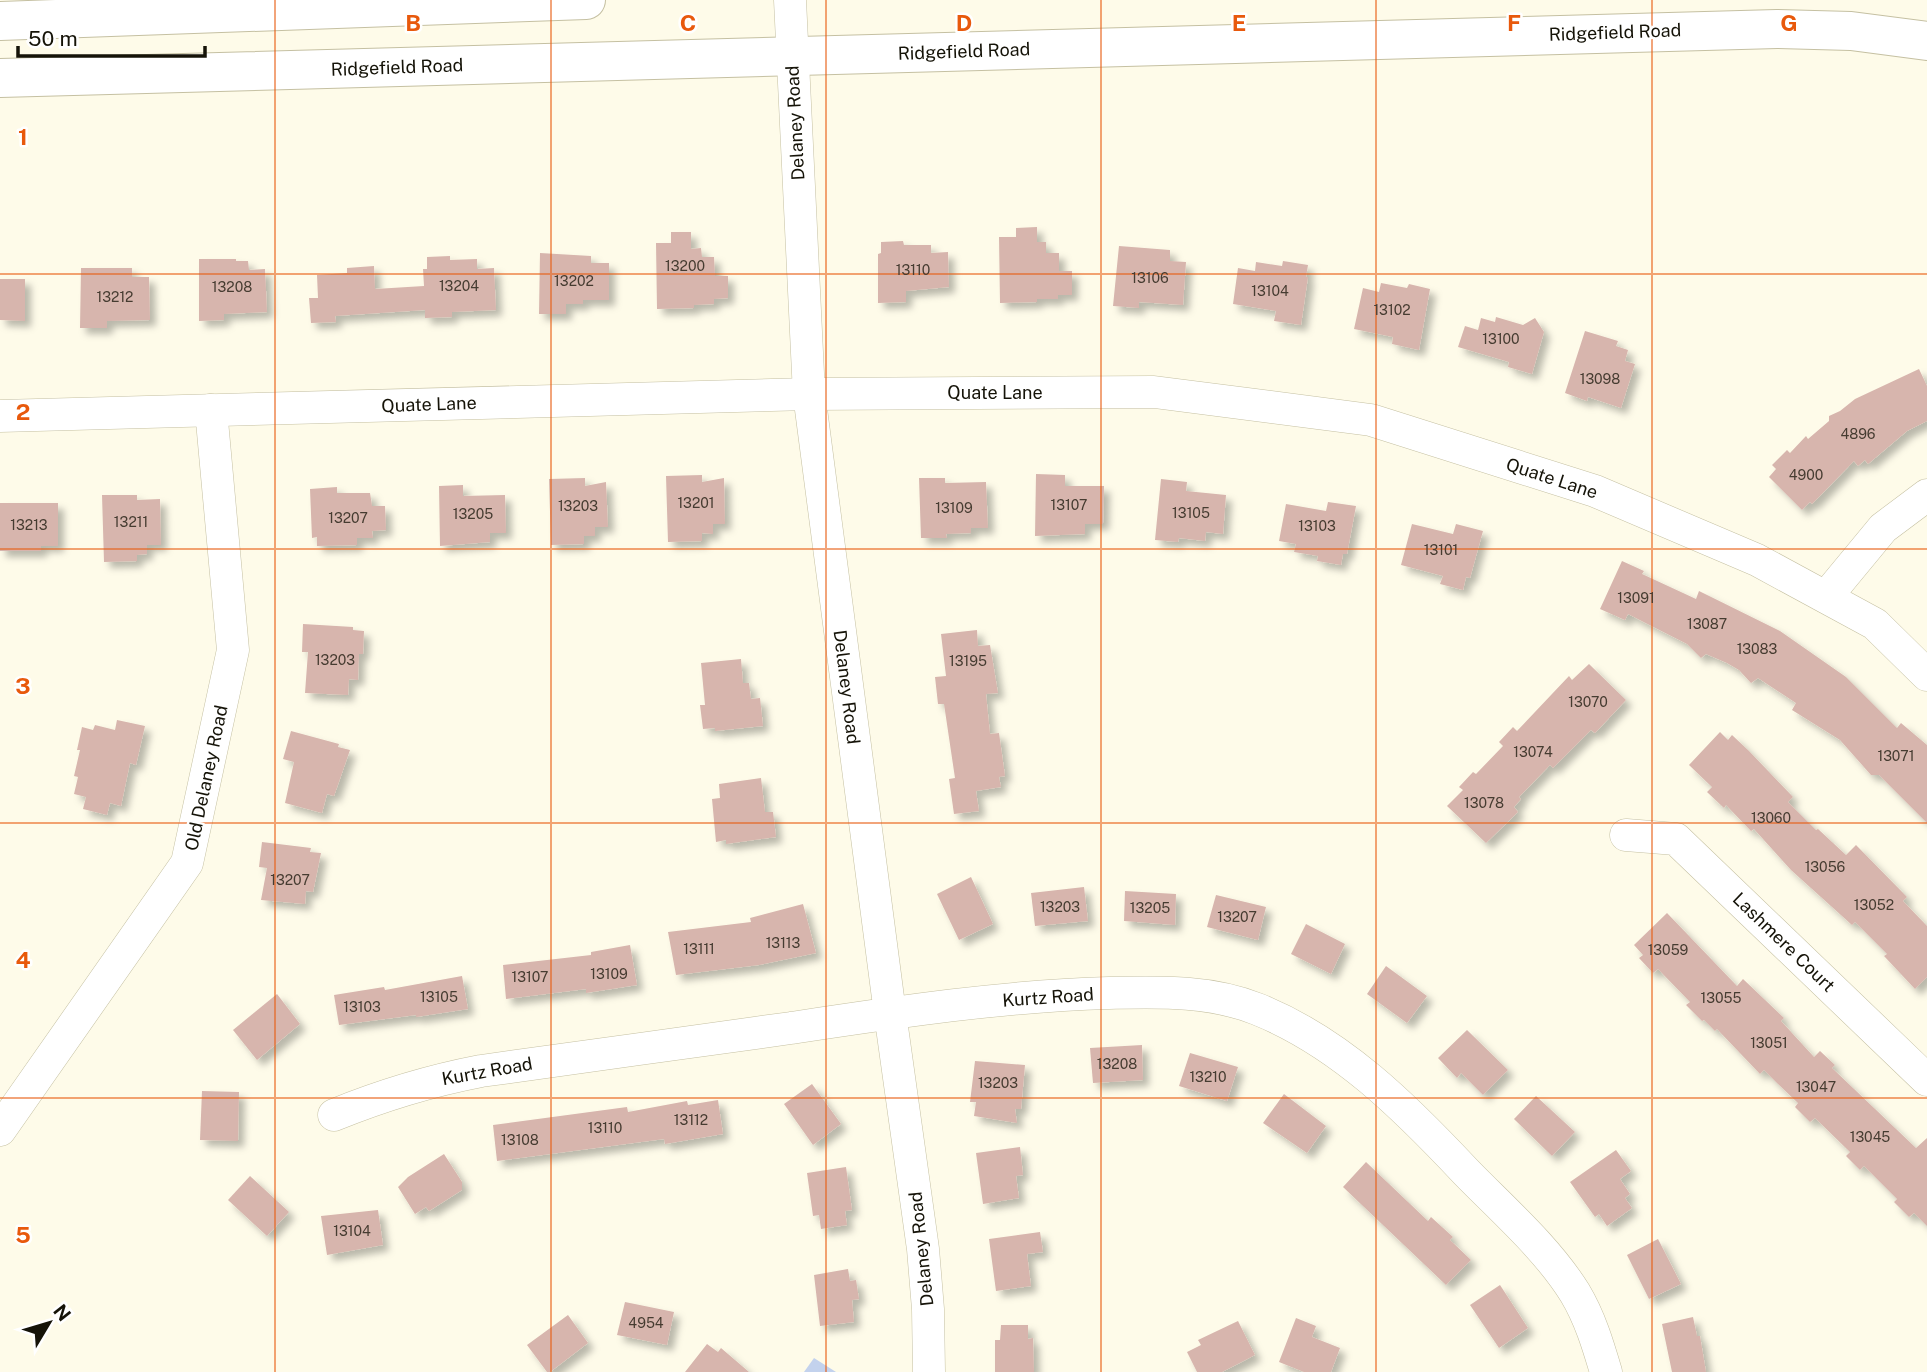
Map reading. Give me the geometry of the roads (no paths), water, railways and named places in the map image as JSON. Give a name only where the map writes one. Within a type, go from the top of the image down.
[{"type":"main road","points":[[0,20],[586,0]]},
{"type":"main road","name":"Ridgefield Road","points":[[0,78],[1777,29],[1850,32],[1927,41]]},
{"type":"street","name":"Delaney Road","points":[[790,0],[808,394],[923,1249],[929,1372]]},
{"type":"street","name":"Quate Lane","points":[[0,416],[808,394],[1154,391],[1371,421],[1595,491],[1756,560],[1875,624],[1927,675]]},
{"type":"street","name":"Old Delaney Road","points":[[0,1130],[187,863],[233,650],[211,410]]},
{"type":"street","points":[[1826,597],[1883,528],[1927,495]]},
{"type":"street","name":"Lashmere Court","points":[[1626,835],[1676,839],[1926,1078]]},
{"type":"street","name":"Kurtz Road","points":[[334,1115],[385,1094],[481,1070],[966,1002],[1071,994],[1175,992],[1228,1000],[1291,1024],[1336,1053],[1386,1091],[1423,1126],[1553,1264],[1581,1305],[1596,1336],[1606,1372]]},
{"type":"water","points":[[814,1358],[836,1372],[804,1372]]}]
